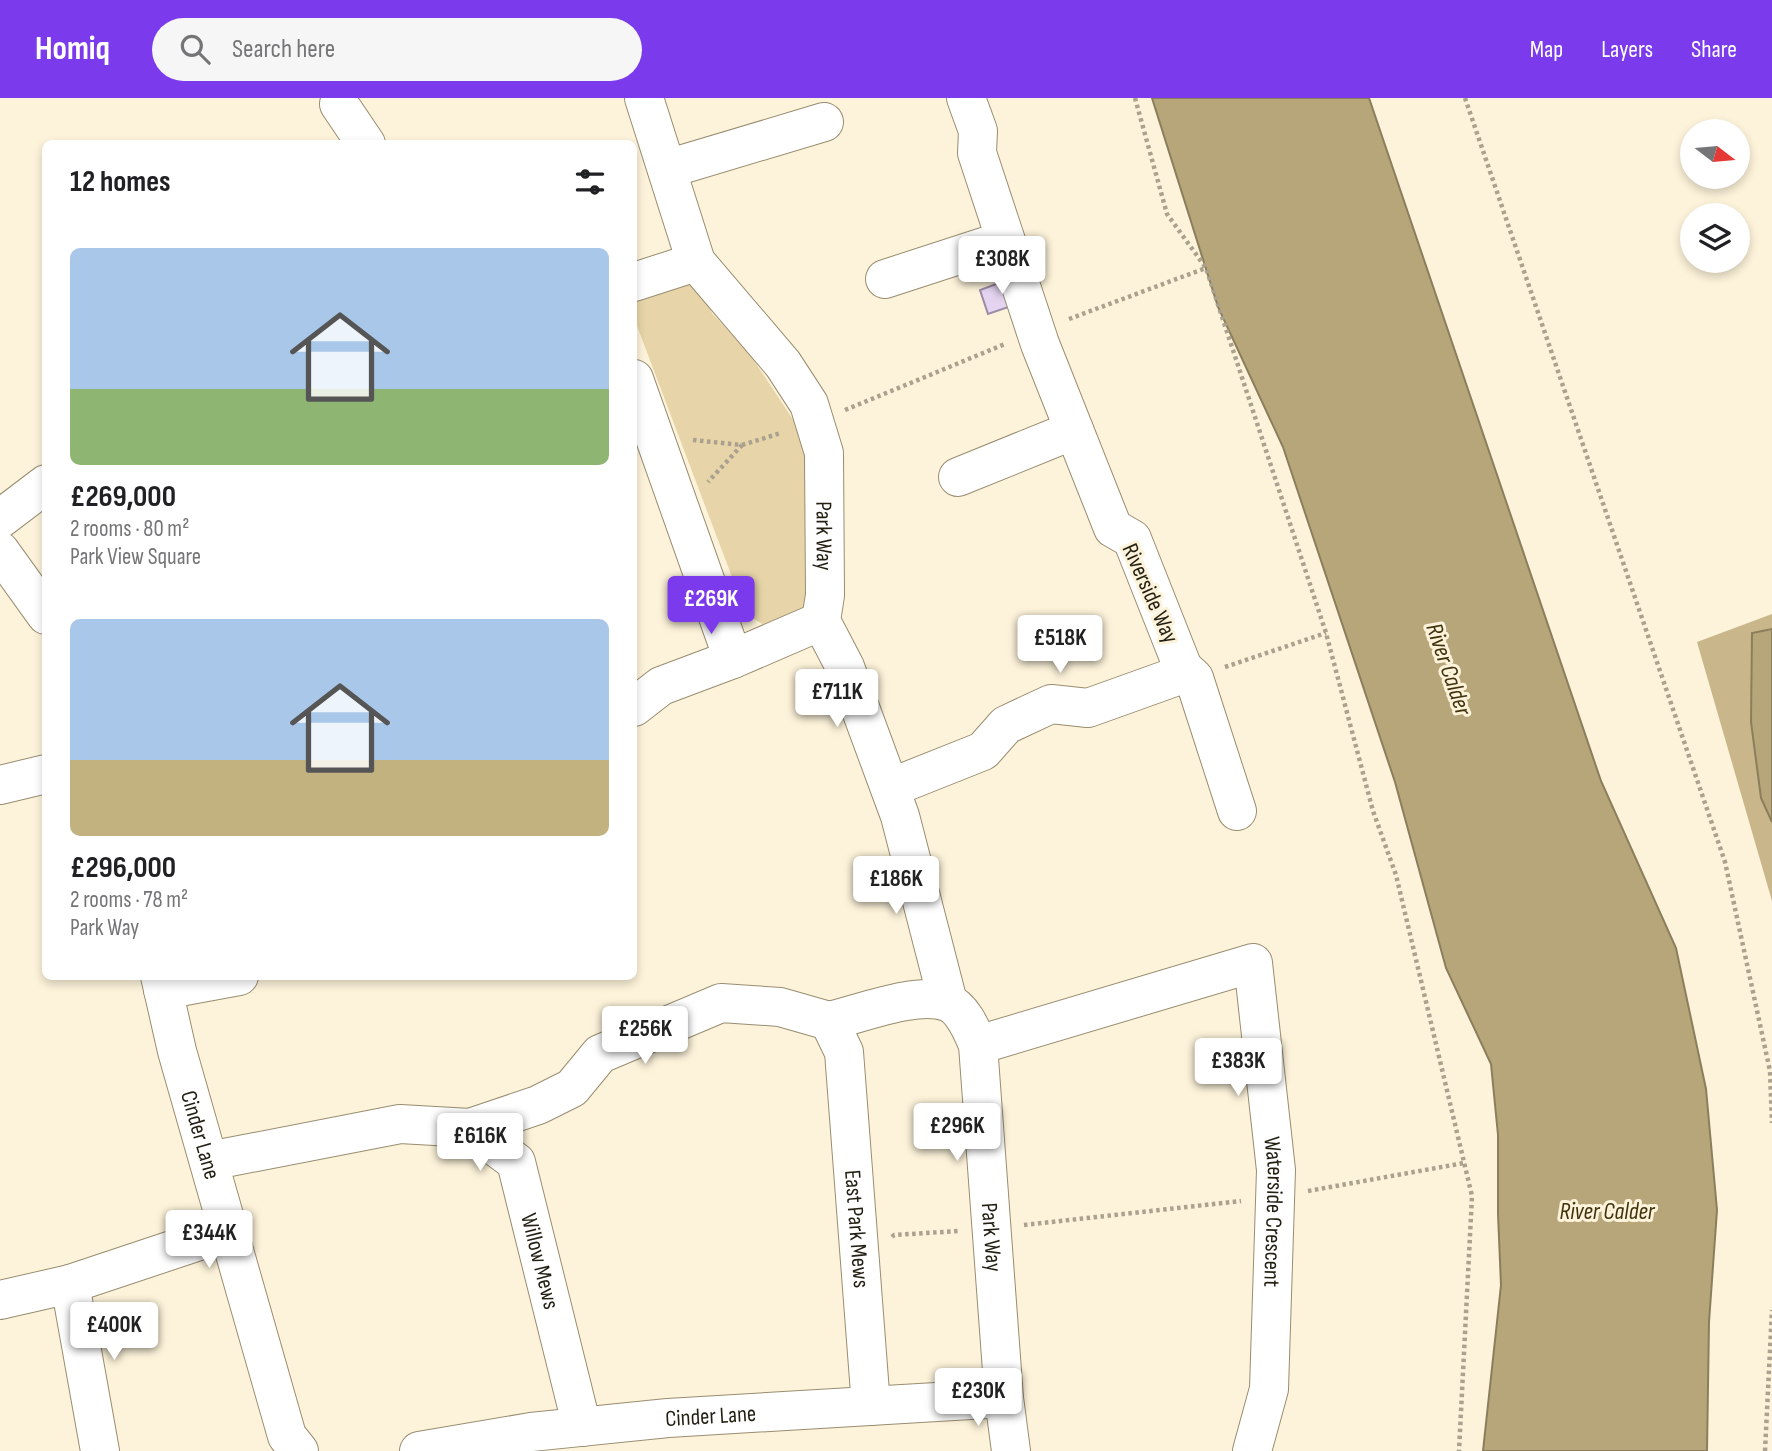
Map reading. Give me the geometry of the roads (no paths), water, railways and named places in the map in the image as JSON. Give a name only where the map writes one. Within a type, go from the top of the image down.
[{"type":"street","name":"Riverside Way","points":[[890,788],[983,751],[1006,725],[1051,704],[1088,708],[1189,673],[1132,539],[1113,528],[1040,344],[977,153],[978,131],[966,98]]},
{"type":"street","name":"Park Way","points":[[647,100],[696,262],[783,364],[809,404],[824,453],[825,595],[821,621],[845,667],[900,816],[948,1002],[967,1021],[978,1045],[1004,1398],[1011,1451]]},
{"type":"street","points":[[339,104],[363,140]]},
{"type":"street","points":[[667,169],[824,121]]},
{"type":"street","points":[[885,279],[1005,240]]},
{"type":"street","points":[[637,281],[696,262]]},
{"type":"street","points":[[637,387],[733,659]]},
{"type":"street","points":[[958,477],[1074,430]]},
{"type":"street","points":[[0,519],[42,487]]},
{"type":"street","points":[[0,551],[42,609]]},
{"type":"street","points":[[637,705],[661,686],[821,621]]},
{"type":"street","points":[[1189,673],[1237,811]]},
{"type":"street","points":[[0,785],[42,775]]},
{"type":"street","name":"Waterside Crescent","points":[[978,1045],[1253,963],[1276,1170],[1269,1389],[1252,1451]]},
{"type":"street","points":[[161,983],[194,980]]},
{"type":"street","name":"Cinder Lane","points":[[161,983],[177,1051],[287,1436],[299,1451]]},
{"type":"street","points":[[209,1161],[400,1124],[470,1128],[538,1105],[572,1088],[600,1054],[720,1003],[780,1007],[837,1037],[918,999],[948,1002]]},
{"type":"street","name":"East Park Mews","points":[[837,1037],[861,1266],[872,1406]]},
{"type":"street","name":"Willow Mews","points":[[470,1128],[516,1162],[582,1427]]},
{"type":"street","points":[[0,1300],[69,1284],[229,1231]]},
{"type":"street","points":[[69,1284],[100,1451]]},
{"type":"street","name":"Cinder Lane","points":[[419,1451],[531,1432],[582,1427],[629,1437],[872,1406],[1004,1398]]},
{"type":"water","name":"River Calder","points":[[1152,98],[1369,98],[1601,781],[1676,948],[1706,1089],[1717,1210],[1709,1322],[1707,1451],[1483,1451],[1501,1285],[1498,1135],[1491,1064],[1446,968],[1395,782],[1283,447],[1218,307]]},
{"type":"water","points":[[1772,629],[1772,822],[1761,798],[1751,722],[1752,633]]}]
